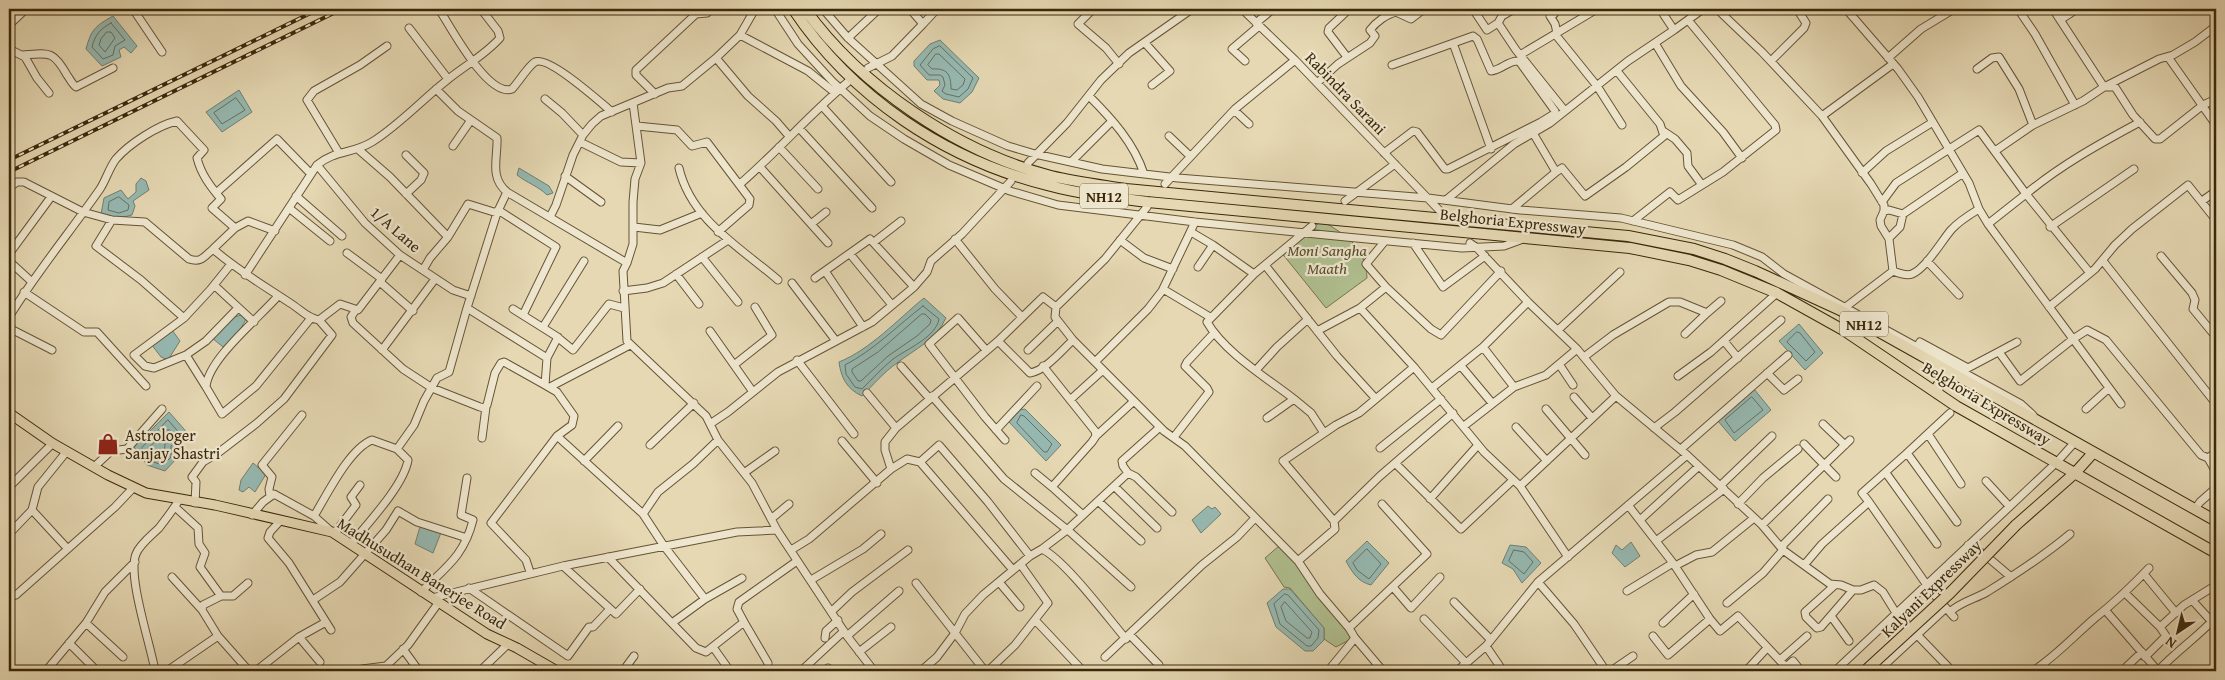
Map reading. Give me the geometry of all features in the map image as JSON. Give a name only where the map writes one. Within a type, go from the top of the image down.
[{"type":"highway","name":"Belghoria Expressway","points":[[793,9],[822,48],[846,73],[894,114],[944,145],[1028,180],[1068,190],[1148,202],[1630,248],[1671,256],[1721,270],[1778,293],[1845,331],[1956,406],[2216,553]]},
{"type":"highway","name":"Belghoria Expressway","points":[[805,9],[829,38],[873,81],[925,120],[995,157],[1050,175],[1144,191],[1628,236],[1694,250],[1725,260],[1843,308],[2074,443],[2216,521]]},
{"type":"highway","points":[[1938,394],[1937,388],[1945,373],[1949,371]]},
{"type":"highway","name":"Kalyani Expressway","points":[[1865,671],[1950,593],[2016,525],[2075,473],[2093,453]]},
{"type":"main road","points":[[9,407],[50,436],[57,447]]},
{"type":"main road","points":[[9,413],[57,447]]},
{"type":"main road","points":[[9,420],[30,437],[57,447]]},
{"type":"main road","name":"Madhusudhan Banerjee Road","points":[[57,447],[134,488],[177,504],[194,502],[333,533],[487,634],[557,671]]},
{"type":"street","points":[[9,25],[26,9]]},
{"type":"street","points":[[133,9],[162,52]]},
{"type":"street","points":[[439,9],[473,62],[486,78],[508,91],[512,89],[531,65],[536,61],[542,60],[557,68],[612,112]]},
{"type":"street","points":[[245,275],[275,232],[310,173],[317,165],[328,156],[359,150],[374,141],[448,79],[488,51],[500,38],[498,31],[481,9]]},
{"type":"street","points":[[654,94],[636,75],[636,70],[696,14],[707,13],[711,9]]},
{"type":"street","points":[[550,217],[581,138],[601,116],[668,88],[682,86],[740,35],[755,9]]},
{"type":"street","points":[[775,9],[798,44],[870,116],[904,139],[949,165],[1004,188],[1058,205],[1195,222],[1477,248],[1504,246],[1530,237]]},
{"type":"street","points":[[823,9],[848,38],[921,104],[952,121],[1008,146],[1035,154],[1102,169],[1144,174],[1428,198],[1512,209],[1633,221],[1733,244],[1762,257],[1784,274],[1843,308],[2022,404],[2048,428]]},
{"type":"street","points":[[848,38],[879,9]]},
{"type":"street","points":[[910,9],[923,24]]},
{"type":"street","points":[[868,68],[876,65],[900,49],[937,9]]},
{"type":"street","points":[[1093,9],[1078,24],[1106,48],[1119,64]]},
{"type":"street","points":[[1028,163],[1067,123],[1101,80],[1129,53],[1192,9]]},
{"type":"street","name":"Rabindra Sarani","points":[[1242,9],[1295,60],[1440,211]]},
{"type":"street","points":[[1245,61],[1232,48],[1274,9]]},
{"type":"street","points":[[1343,9],[1344,13],[1329,28],[1328,32],[1347,58]]},
{"type":"street","points":[[1317,83],[1347,58],[1370,43],[1375,36],[1370,30],[1391,13],[1396,12],[1411,19],[1424,9]]},
{"type":"street","points":[[1473,9],[1487,30],[1498,23],[1502,16],[1514,9]]},
{"type":"street","points":[[1552,9],[1554,14],[1550,16],[1555,24],[1556,33],[1597,86],[1622,125]]},
{"type":"street","points":[[1520,55],[1598,9]]},
{"type":"street","points":[[1660,9],[1674,30]]},
{"type":"street","points":[[1446,200],[1514,144],[1565,111],[1703,9]]},
{"type":"street","points":[[1717,9],[1771,61],[1822,116],[1882,202],[1884,211],[1880,220],[1881,226],[1889,238],[1893,271]]},
{"type":"street","points":[[1771,61],[1804,28],[1806,22],[1797,9]]},
{"type":"street","points":[[1846,9],[1890,60],[1918,97],[1950,148],[1988,224],[2121,404]]},
{"type":"street","points":[[1822,116],[1890,60],[1910,38],[1941,12],[1954,9]]},
{"type":"street","points":[[2018,9],[2039,41],[2075,105]]},
{"type":"street","points":[[2054,9],[2104,87]]},
{"type":"street","points":[[2060,20],[2077,9]]},
{"type":"street","points":[[1633,221],[1670,192],[1678,200],[1702,185],[1742,158],[1775,132],[1776,128],[1688,20]]},
{"type":"street","points":[[1498,23],[1520,55],[1565,111]]},
{"type":"street","points":[[1995,151],[2033,125],[2075,105],[2104,87],[2159,59],[2168,57],[2195,42],[2216,26]]},
{"type":"street","points":[[409,28],[448,79]]},
{"type":"street","points":[[740,35],[808,71],[834,92]]},
{"type":"street","points":[[1384,153],[1413,132],[1417,132],[1445,168],[1491,149],[1541,122],[1554,114],[1555,111],[1519,61],[1513,60],[1496,71],[1492,71],[1477,38],[1473,36],[1392,65]]},
{"type":"street","points":[[1145,43],[1170,70],[1152,85]]},
{"type":"street","points":[[1453,43],[1491,149]]},
{"type":"street","points":[[1655,43],[1681,86],[1723,132],[1742,158]]},
{"type":"street","points":[[339,153],[308,100],[314,91],[360,65],[387,46]]},
{"type":"street","points":[[9,49],[22,55],[47,53],[53,55],[76,87],[79,88],[113,68]]},
{"type":"street","points":[[22,55],[49,93]]},
{"type":"street","points":[[2168,57],[2204,105],[2216,125]]},
{"type":"street","points":[[716,58],[748,96],[776,121],[789,136]]},
{"type":"street","points":[[1977,69],[1992,58],[1999,58],[2019,89],[2033,125]]},
{"type":"street","points":[[1165,184],[1234,110],[1295,60]]},
{"type":"street","points":[[1617,71],[1664,131],[1675,139],[1687,152],[1688,166],[1702,185]]},
{"type":"street","points":[[740,184],[760,167],[834,92],[848,81]]},
{"type":"street","points":[[2104,87],[2115,87],[2119,96],[2155,139],[2160,139],[2204,105],[2216,99]]},
{"type":"street","points":[[436,89],[458,111],[497,138],[495,172],[501,187],[627,262]]},
{"type":"street","points":[[1089,96],[1131,144],[1139,158],[1144,174]]},
{"type":"street","points":[[545,99],[562,113],[581,138],[621,162],[641,163]]},
{"type":"street","points":[[633,103],[641,163],[635,179],[633,202],[634,244],[623,271],[627,341],[706,416],[718,440],[744,473],[797,561],[874,671]]},
{"type":"street","points":[[822,106],[891,182]]},
{"type":"street","points":[[1234,110],[1249,124]]},
{"type":"street","points":[[454,146],[471,120]]},
{"type":"street","points":[[9,317],[24,292],[101,188],[117,159],[150,132],[167,123],[177,121],[204,150],[197,158],[199,166],[206,181],[221,199],[212,208],[235,228]]},
{"type":"street","points":[[1071,162],[1112,121]]},
{"type":"street","points":[[1862,173],[1886,151],[1934,122]]},
{"type":"street","points":[[1988,224],[2074,159],[2140,122]]},
{"type":"street","points":[[637,126],[677,130],[693,146],[707,142],[740,184],[750,199],[749,205],[718,232]]},
{"type":"street","points":[[799,128],[872,208]]},
{"type":"street","points":[[1882,202],[1896,183],[1979,130],[2050,226],[2090,273]]},
{"type":"street","points":[[1512,209],[1562,168],[1585,196],[1658,142],[1664,136],[1664,131]]},
{"type":"street","points":[[1533,133],[1556,172]]},
{"type":"street","points":[[1169,136],[1190,156]]},
{"type":"street","points":[[216,193],[277,139],[310,173]]},
{"type":"street","points":[[779,147],[818,190]]},
{"type":"street","points":[[359,150],[406,194],[448,238]]},
{"type":"street","points":[[406,155],[424,173],[421,180],[406,194]]},
{"type":"street","points":[[1345,201],[1395,164]]},
{"type":"street","name":"1/A Lane","points":[[317,165],[365,224],[400,255],[453,290],[470,296]]},
{"type":"street","points":[[760,167],[828,243]]},
{"type":"street","points":[[679,168],[684,186],[702,213],[718,232],[778,280]]},
{"type":"street","points":[[2050,226],[2134,169]]},
{"type":"street","points":[[1889,238],[1900,227],[1903,214],[1963,173]]},
{"type":"street","points":[[565,176],[601,202]]},
{"type":"street","points":[[710,424],[778,372],[797,360],[863,327],[892,306],[914,287],[927,272],[931,261],[1011,181]]},
{"type":"street","points":[[9,188],[18,182],[24,182],[82,212],[112,220],[145,222],[189,259],[198,261],[235,228],[248,221],[275,232]]},
{"type":"street","points":[[2049,307],[2103,261],[2115,245],[2132,229],[2188,185],[2216,220]]},
{"type":"street","points":[[2202,201],[2216,191]]},
{"type":"street","points":[[397,449],[414,425],[424,401],[437,378],[449,372],[470,296],[498,212],[507,192]]},
{"type":"street","points":[[296,196],[342,236]]},
{"type":"street","points":[[9,254],[51,197]]},
{"type":"street","points":[[422,270],[448,238],[468,204],[498,212],[556,247],[523,315]]},
{"type":"street","points":[[1147,207],[1105,259],[1056,307],[1054,313],[1058,321],[1073,340],[1160,427],[1185,446],[1298,561],[1320,594],[1383,671]]},
{"type":"street","points":[[289,208],[330,241]]},
{"type":"street","points":[[1843,308],[1893,271],[1913,274],[1963,218],[1979,209]]},
{"type":"street","points":[[1884,211],[1889,210],[1903,214]]},
{"type":"street","points":[[811,224],[826,212]]},
{"type":"street","points":[[634,227],[660,230],[702,213]]},
{"type":"street","points":[[112,220],[96,246],[141,280],[184,318]]},
{"type":"street","points":[[874,242],[901,221]]},
{"type":"street","points":[[1095,362],[1148,309],[1163,289],[1195,222]]},
{"type":"street","points":[[1312,226],[1254,274],[1207,322],[1214,333],[1311,413],[1324,433]]},
{"type":"street","points":[[1191,232],[1254,274]]},
{"type":"street","points":[[815,278],[870,239],[914,287]]},
{"type":"street","points":[[624,291],[653,286],[676,274],[728,240]]},
{"type":"street","points":[[954,240],[995,289],[1022,317]]},
{"type":"street","points":[[1120,240],[1144,258],[1173,269]]},
{"type":"street","points":[[1385,241],[1366,264],[1386,287],[1431,329],[1442,335],[1501,271]]},
{"type":"street","points":[[1412,243],[1443,287],[1485,256]]},
{"type":"street","points":[[1470,243],[1501,271],[1528,302],[1577,349],[1616,396],[1681,449],[1723,487],[1738,504],[1762,525],[1783,550],[1805,564],[1830,584],[1841,585],[1853,590],[1861,590],[1874,585],[1883,592],[1896,613],[1952,671]]},
{"type":"street","points":[[1198,267],[1213,245]]},
{"type":"street","points":[[194,502],[196,482],[192,477],[203,462],[218,454],[284,399],[332,335],[319,320],[310,318],[245,275],[213,249]]},
{"type":"street","points":[[347,253],[413,311]]},
{"type":"street","points":[[850,254],[892,306]]},
{"type":"street","points":[[400,255],[360,308],[355,311],[351,317],[353,323],[404,369],[432,388],[480,407],[486,407]]},
{"type":"street","points":[[2161,256],[2192,293],[2195,300],[2193,308],[2216,336]]},
{"type":"street","points":[[702,257],[738,302]]},
{"type":"street","points":[[1927,260],[1960,296]]},
{"type":"street","points":[[9,261],[32,282]]},
{"type":"street","points":[[543,327],[584,261]]},
{"type":"street","points":[[2103,261],[2213,400]]},
{"type":"street","points":[[126,362],[184,318],[231,264]]},
{"type":"street","points":[[1265,265],[1317,331],[1376,399]]},
{"type":"street","points":[[825,272],[863,327]]},
{"type":"street","points":[[1558,330],[1620,272]]},
{"type":"street","points":[[676,274],[700,304]]},
{"type":"street","points":[[382,350],[413,311],[435,279]]},
{"type":"street","points":[[792,283],[836,341]]},
{"type":"street","points":[[214,285],[254,322]]},
{"type":"street","points":[[1317,331],[1360,308],[1386,287]]},
{"type":"street","points":[[1163,289],[1210,317]]},
{"type":"street","points":[[24,292],[84,332],[97,332],[146,386]]},
{"type":"street","points":[[1678,376],[1724,340],[1778,293]]},
{"type":"street","points":[[206,387],[212,369],[278,296]]},
{"type":"street","points":[[891,469],[885,450],[885,442],[896,428],[998,341],[1043,297],[1056,307]]},
{"type":"street","points":[[1684,334],[1721,301]]},
{"type":"street","points":[[1432,388],[1483,347],[1528,302]]},
{"type":"street","points":[[1584,357],[1613,335],[1669,302],[1680,302],[1707,313]]},
{"type":"street","points":[[319,320],[340,304],[355,311]]},
{"type":"street","points":[[512,309],[543,327],[574,350],[608,304],[624,308]]},
{"type":"street","points":[[734,365],[772,335],[755,307]]},
{"type":"street","points":[[134,356],[145,366],[154,368],[186,355],[206,341],[238,308]]},
{"type":"street","points":[[467,308],[525,342],[547,358]]},
{"type":"street","points":[[1360,308],[1414,367],[1478,444],[1520,486],[1568,557]]},
{"type":"street","points":[[186,355],[222,414],[256,386],[310,318]]},
{"type":"street","points":[[1256,369],[1308,318]]},
{"type":"street","points":[[986,350],[959,319],[955,319],[928,344],[1005,440]]},
{"type":"street","points":[[1654,428],[1738,358],[1780,320]]},
{"type":"street","points":[[1028,350],[1058,321]]},
{"type":"street","points":[[9,328],[52,350]]},
{"type":"street","points":[[1999,352],[2020,381],[2084,330],[2106,340],[2201,455],[2208,458],[2216,472]]},
{"type":"street","points":[[710,331],[753,392]]},
{"type":"street","points":[[1174,437],[1209,392],[1185,366],[1186,362],[1214,333]]},
{"type":"street","points":[[548,386],[547,358],[558,337]]},
{"type":"street","points":[[998,341],[1030,372],[1034,372],[1073,340]]},
{"type":"street","points":[[1724,340],[1738,358]]},
{"type":"street","points":[[1917,347],[1920,342],[1968,368],[2016,342]]},
{"type":"street","points":[[548,386],[630,345]]},
{"type":"street","points":[[1483,347],[1514,387]]},
{"type":"street","points":[[1464,426],[1492,402],[1514,387],[1546,375],[1577,349]]},
{"type":"street","points":[[1681,449],[1788,355]]},
{"type":"street","points":[[797,360],[854,434]]},
{"type":"street","points":[[482,438],[486,407],[495,373],[501,363],[504,362],[556,392],[574,416],[572,425],[557,436],[491,523],[526,560],[530,572]]},
{"type":"street","points":[[1559,364],[1573,385]]},
{"type":"street","points":[[901,366],[1004,479],[1067,530],[1131,587]]},
{"type":"street","points":[[1043,366],[1095,431],[1096,436]]},
{"type":"street","points":[[1461,366],[1492,402]]},
{"type":"street","points":[[1298,561],[1335,529],[1334,521],[1283,461],[1324,433],[1359,413],[1414,367]]},
{"type":"street","points":[[1070,400],[1103,370]]},
{"type":"street","points":[[1767,373],[1784,390],[1798,379]]},
{"type":"street","points":[[996,430],[1037,386]]},
{"type":"street","points":[[2086,409],[2109,388]]},
{"type":"street","points":[[867,394],[896,428]]},
{"type":"street","points":[[1520,486],[1616,396]]},
{"type":"street","points":[[1574,397],[1592,418]]},
{"type":"street","points":[[1267,418],[1294,399]]},
{"type":"street","points":[[1380,448],[1441,399]]},
{"type":"street","points":[[1052,487],[1096,436],[1134,401]]},
{"type":"street","points":[[650,445],[694,404]]},
{"type":"street","points":[[94,467],[110,451],[127,449],[162,409]]},
{"type":"street","points":[[1546,409],[1585,455]]},
{"type":"street","points":[[1950,412],[1907,454],[1862,493],[1950,613]]},
{"type":"street","points":[[1334,521],[1395,463],[1453,413]]},
{"type":"street","points":[[270,496],[269,489],[272,477],[262,465],[302,415]]},
{"type":"street","points":[[1762,525],[1848,443],[1823,424]]},
{"type":"street","points":[[584,461],[618,426]]},
{"type":"street","points":[[1160,427],[1124,459],[1122,464],[1128,473],[1136,477],[1172,512]]},
{"type":"street","points":[[1516,427],[1547,461]]},
{"type":"street","points":[[1928,434],[1961,484]]},
{"type":"street","points":[[557,436],[643,514],[664,546],[705,599]]},
{"type":"street","points":[[1656,541],[1723,487],[1772,436]]},
{"type":"street","points":[[314,516],[363,444],[372,440],[397,449],[408,460],[406,469],[386,501],[351,544]]},
{"type":"street","points":[[643,514],[658,492],[693,464],[718,440]]},
{"type":"street","points":[[842,441],[877,483]]},
{"type":"street","points":[[1835,671],[2057,462],[2074,443]]},
{"type":"street","points":[[1430,500],[1478,444]]},
{"type":"street","points":[[920,462],[939,445],[988,502],[1030,556]]},
{"type":"street","points":[[1738,504],[1763,478],[1801,446],[1836,477]]},
{"type":"street","points":[[9,487],[57,447]]},
{"type":"street","points":[[9,534],[32,510],[38,487],[57,447]]},
{"type":"street","points":[[744,473],[775,451]]},
{"type":"street","points":[[2208,458],[2216,452]]},
{"type":"street","points":[[1907,454],[1958,522]]},
{"type":"street","points":[[1458,671],[1488,643],[1538,582],[1687,455]]},
{"type":"street","points":[[790,550],[877,483],[891,469],[907,460],[920,462],[1013,570]]},
{"type":"street","points":[[1395,463],[1458,528],[1462,529],[1513,480]]},
{"type":"street","points":[[1640,520],[1699,466]]},
{"type":"street","points":[[1035,473],[1083,514]]},
{"type":"street","points":[[921,671],[937,657],[955,633],[965,614],[1030,556],[1067,530],[1128,473]]},
{"type":"street","points":[[1886,473],[1937,544]]},
{"type":"street","points":[[421,592],[455,561],[467,538],[473,520],[461,515],[467,478]]},
{"type":"street","points":[[1986,481],[2010,506]]},
{"type":"street","points":[[252,515],[274,494],[314,516],[333,533],[356,505],[351,497],[360,485]]},
{"type":"street","points":[[1115,487],[1157,528]]},
{"type":"street","points":[[9,592],[13,596],[16,595],[134,488]]},
{"type":"street","points":[[2195,509],[2216,488]]},
{"type":"street","points":[[1727,603],[1763,573],[1783,550],[1783,545],[1828,498]]},
{"type":"street","points":[[1098,501],[1141,541]]},
{"type":"street","points":[[1805,564],[1822,544],[1869,502]]},
{"type":"street","points":[[155,671],[139,607],[134,562],[136,554],[142,545],[177,504],[198,528],[199,544],[205,553],[200,567],[221,596]]},
{"type":"street","points":[[771,519],[789,504]]},
{"type":"street","points":[[1349,628],[1427,554],[1382,504]]},
{"type":"street","points":[[1628,505],[1674,565],[1720,631],[1738,616],[1786,667],[1793,661],[1801,671]]},
{"type":"street","points":[[32,510],[67,548]]},
{"type":"street","points":[[314,600],[340,582],[386,530],[398,511],[417,522],[467,538]]},
{"type":"street","points":[[1105,657],[1202,565],[1236,537],[1255,518]]},
{"type":"street","points":[[1627,591],[1674,565],[1696,555],[1712,552],[1754,518]]},
{"type":"street","points":[[281,520],[270,532],[268,538],[289,563],[314,600],[331,630]]},
{"type":"street","points":[[360,671],[362,669],[388,669],[436,600],[469,588],[530,572],[737,532],[777,530]]},
{"type":"street","points":[[811,580],[863,549],[882,534]]},
{"type":"street","name":"Kalyani Expressway","points":[[1878,671],[1917,635],[1950,613],[1955,607],[1985,593],[2011,577],[2044,556],[2070,534]]},
{"type":"street","points":[[1968,545],[1985,554],[2011,577]]},
{"type":"street","points":[[1042,549],[1048,552],[1070,573],[1128,637],[1159,665]]},
{"type":"street","points":[[832,611],[852,592],[908,550]]},
{"type":"street","points":[[608,557],[699,650],[706,652],[744,622]]},
{"type":"street","points":[[768,663],[737,609],[739,602],[797,561]]},
{"type":"street","points":[[50,670],[86,623],[105,592],[134,562]]},
{"type":"street","points":[[916,583],[987,671],[1036,621],[1048,602],[1021,564]]},
{"type":"street","points":[[563,566],[616,614],[640,589]]},
{"type":"street","points":[[2033,671],[2054,657],[2096,617],[2106,612],[2150,568]]},
{"type":"street","points":[[2144,574],[2176,613]]},
{"type":"street","points":[[172,577],[202,610],[218,636],[249,671]]},
{"type":"street","points":[[1393,587],[1411,608],[1440,577]]},
{"type":"street","points":[[672,623],[705,599],[742,578]]},
{"type":"street","points":[[999,582],[1020,607]]},
{"type":"street","points":[[1538,582],[1574,624],[1606,671]]},
{"type":"street","points":[[202,610],[203,605],[221,596],[230,597],[248,583]]},
{"type":"street","points":[[1835,585],[1805,614],[1818,628],[1853,590]]},
{"type":"street","points":[[2160,627],[2192,600],[2213,587]]},
{"type":"street","points":[[469,588],[568,656],[589,627],[593,627],[610,609]]},
{"type":"street","points":[[801,671],[899,590]]},
{"type":"street","points":[[2122,671],[2166,636],[2160,627],[2126,593]]},
{"type":"street","points":[[1663,624],[1694,594]]},
{"type":"street","points":[[2106,612],[2158,671],[2171,657],[2194,640],[2214,619],[2192,600]]},
{"type":"street","points":[[1454,602],[1488,643],[1503,671]]},
{"type":"street","points":[[1831,616],[1849,641]]},
{"type":"street","points":[[1424,619],[1466,663]]},
{"type":"street","points":[[1653,636],[1668,655],[1710,619]]},
{"type":"street","points":[[825,638],[826,631],[838,620]]},
{"type":"street","points":[[1036,621],[1083,671]]},
{"type":"street","points":[[256,671],[299,638],[326,622]]},
{"type":"street","points":[[86,623],[123,657]]},
{"type":"street","points":[[859,652],[891,627]]},
{"type":"street","points":[[167,671],[218,636]]},
{"type":"street","points":[[1780,660],[1808,636]]},
{"type":"street","points":[[299,638],[320,662]]},
{"type":"street","points":[[1328,671],[1355,638]]},
{"type":"street","points":[[69,643],[97,671]]},
{"type":"street","points":[[480,671],[508,644]]},
{"type":"street","points":[[713,647],[730,671]]},
{"type":"street","points":[[1743,671],[1767,648]]},
{"type":"street","points":[[403,649],[419,671]]},
{"type":"street","points":[[623,671],[634,656]]},
{"type":"street","points":[[1611,671],[1633,656]]},
{"type":"green space","name":"Moni Sangha Maath","points":[[1322,221],[1347,237],[1359,250],[1366,267],[1367,278],[1326,308],[1281,252],[1298,237]]},
{"type":"green space","points":[[1279,546],[1298,562],[1353,638],[1336,647],[1324,639],[1324,628],[1290,588],[1284,587],[1265,558]]},
{"type":"water","points":[[113,16],[137,46],[131,53],[124,47],[119,50],[121,57],[102,66],[86,49],[95,29]]},
{"type":"water","points":[[940,40],[979,78],[972,92],[960,103],[943,99],[934,91],[940,85],[939,80],[927,80],[914,66],[914,61],[930,44]]},
{"type":"water","points":[[239,90],[252,112],[222,132],[206,112]]},
{"type":"water","points":[[519,168],[549,186],[553,193],[547,195],[517,175]]},
{"type":"water","points":[[141,178],[146,181],[149,190],[133,201],[135,206],[132,215],[119,218],[101,214],[104,198],[121,190],[128,199],[136,192],[136,184]]},
{"type":"water","points":[[924,298],[946,318],[942,326],[924,344],[888,370],[862,396],[852,390],[843,378],[839,362],[873,342]]},
{"type":"water","points":[[241,315],[246,319],[227,344],[223,347],[212,338],[231,318]]},
{"type":"water","points":[[1799,324],[1823,353],[1805,370],[1779,341]]},
{"type":"water","points":[[172,330],[180,341],[168,360],[161,357],[151,344]]},
{"type":"water","points":[[1754,389],[1771,410],[1735,441],[1717,420]]},
{"type":"water","points":[[1025,409],[1061,445],[1046,461],[1009,422],[1019,410]]},
{"type":"water","points":[[169,412],[191,437],[175,449],[177,458],[165,471],[147,465],[134,447]]},
{"type":"water","points":[[253,463],[266,474],[255,492],[249,487],[243,492],[239,490],[241,480]]},
{"type":"water","points":[[1208,506],[1212,509],[1215,507],[1221,514],[1201,533],[1192,520]]},
{"type":"water","points":[[421,523],[442,530],[433,553],[415,544]]},
{"type":"water","points":[[1367,541],[1389,563],[1371,585],[1359,579],[1346,561]]},
{"type":"water","points":[[1631,542],[1640,556],[1625,567],[1612,553],[1616,545],[1622,550]]},
{"type":"water","points":[[1510,545],[1526,547],[1541,563],[1522,583],[1513,569],[1502,563]]},
{"type":"water","points":[[1283,589],[1290,589],[1324,628],[1324,640],[1313,651],[1305,651],[1276,627],[1267,603]]},
{"type":"railway","points":[[9,160],[319,9]]},
{"type":"railway","points":[[9,172],[342,9]]},
{"type":"place","name":"Astrologer Sanjay Shastri","points":[[108,444]]}]
